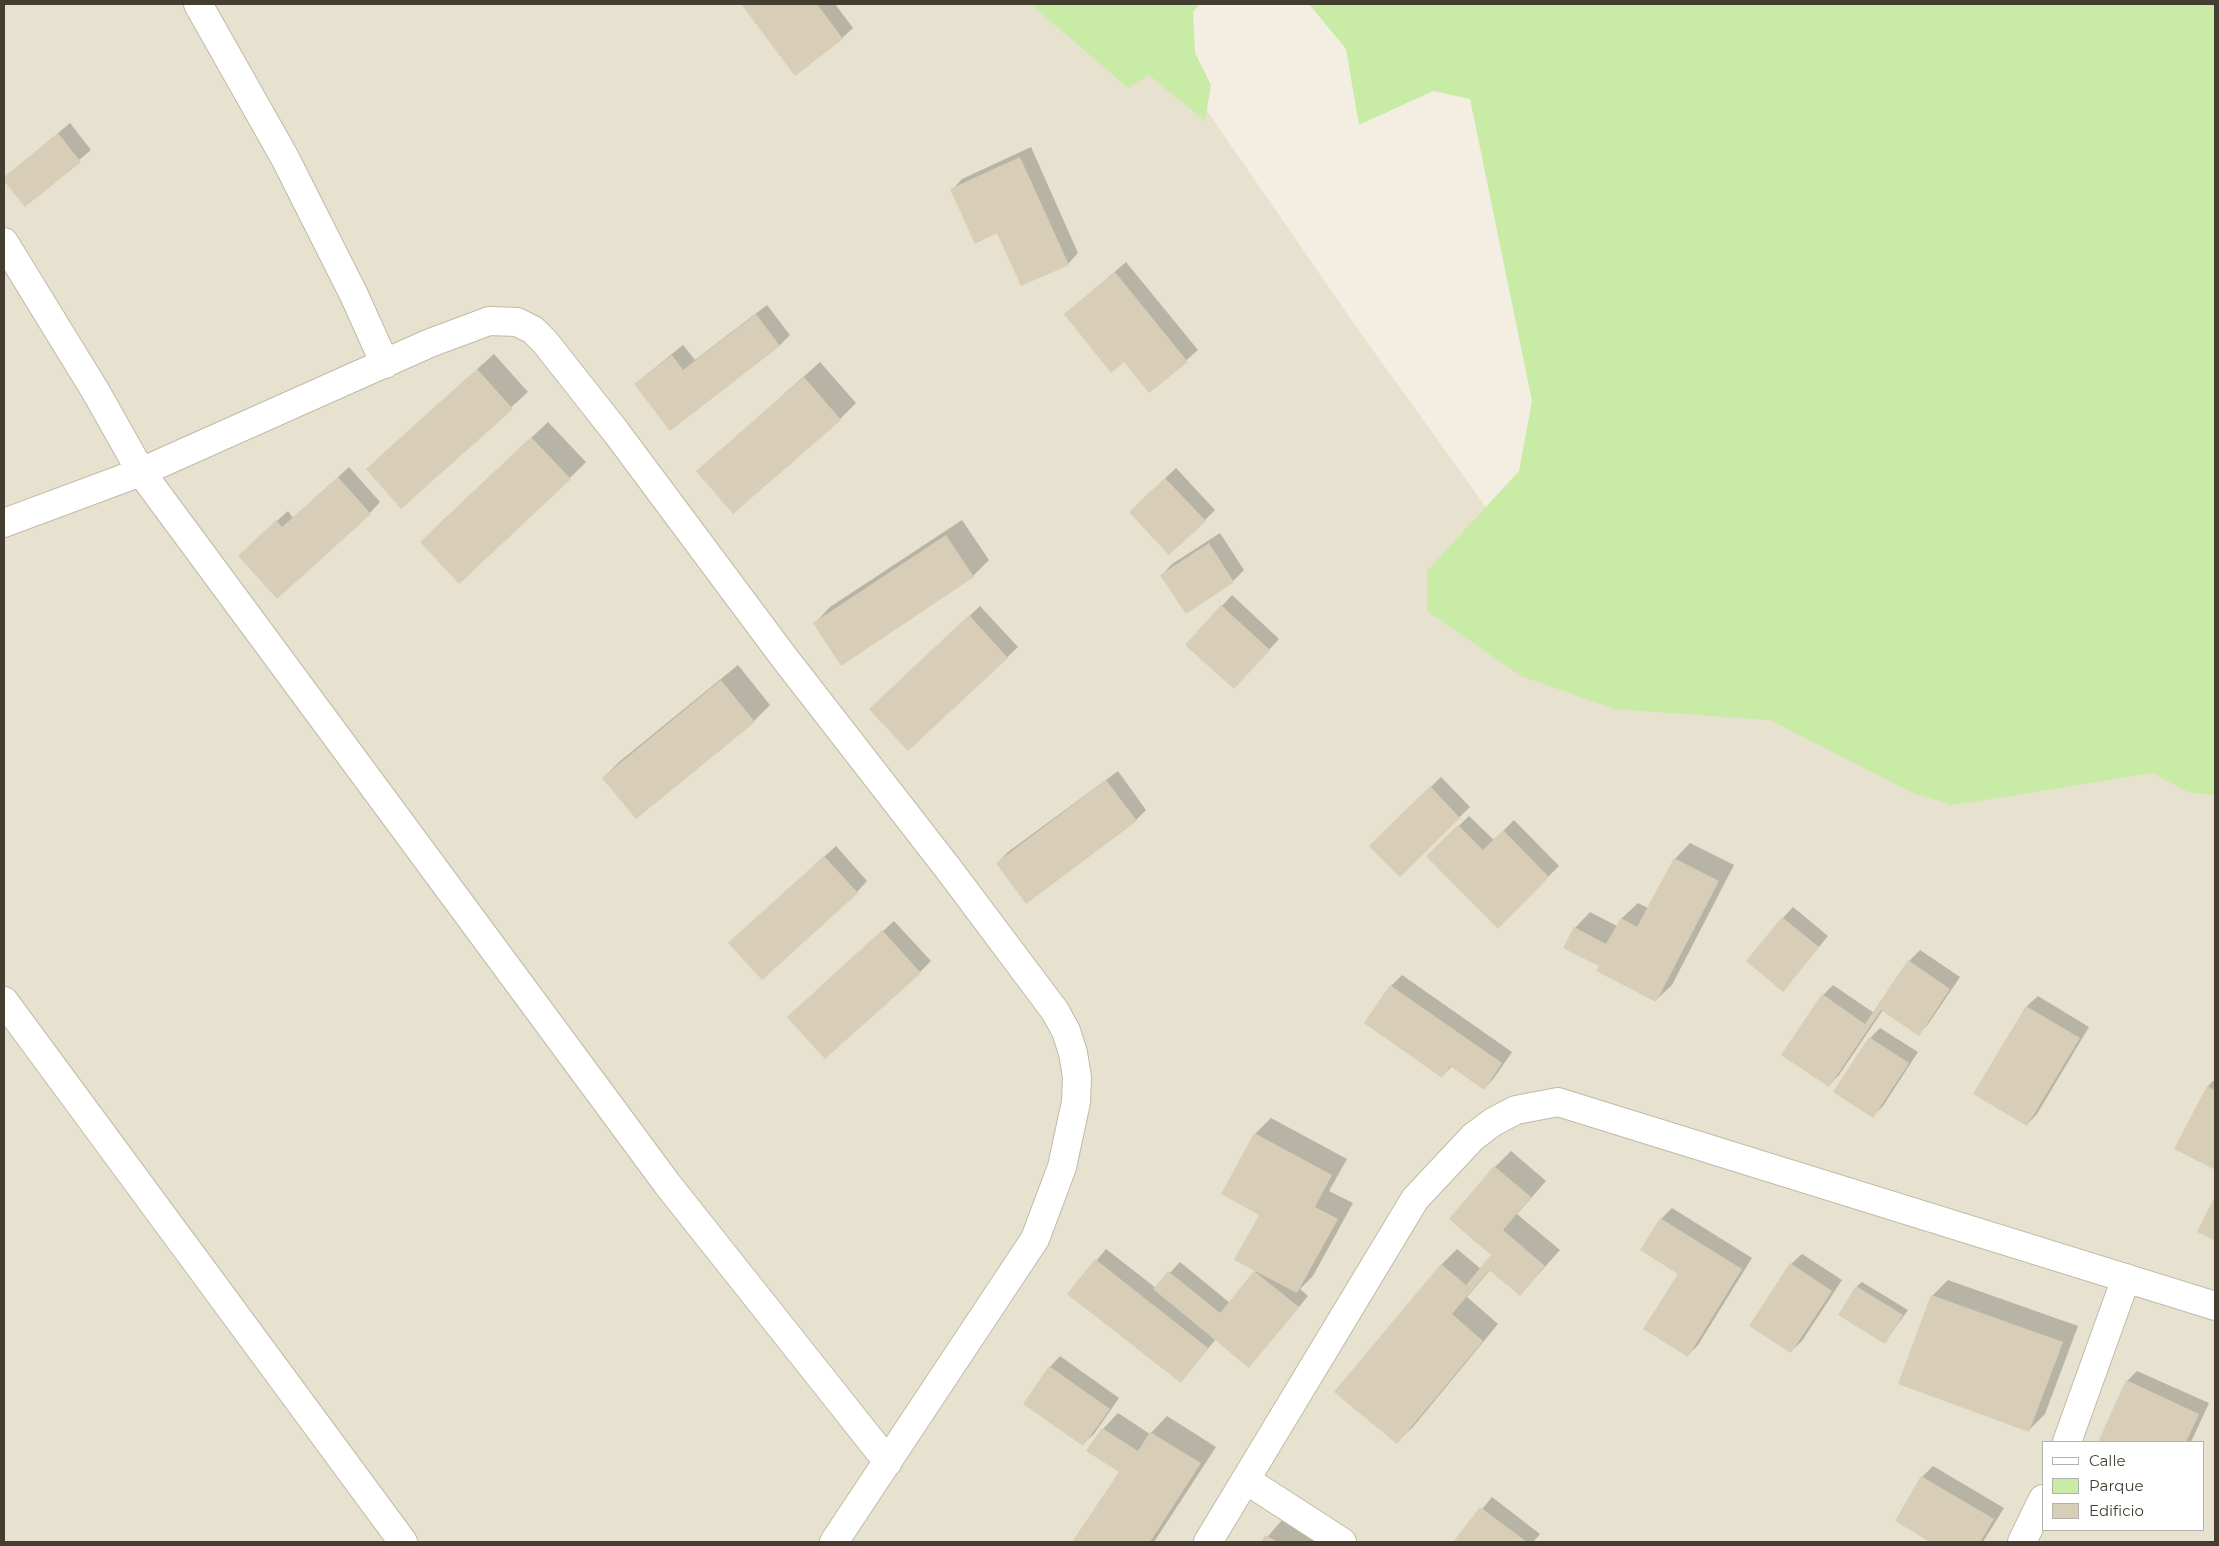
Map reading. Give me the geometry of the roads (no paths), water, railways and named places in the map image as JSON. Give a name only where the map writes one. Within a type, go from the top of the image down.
[{"type":"street","points":[[198,4],[285,158],[354,295],[385,364]]},
{"type":"street","points":[[4,242],[96,392],[141,472],[668,1185],[888,1462]]},
{"type":"street","points":[[4,523],[141,472],[430,343],[489,321],[517,322],[533,330],[545,342],[616,432],[783,656],[950,871],[1055,1011],[1066,1031],[1073,1053],[1077,1077],[1076,1102],[1062,1167],[1035,1239],[834,1542]]},
{"type":"street","points":[[4,1001],[404,1542]]},
{"type":"street","points":[[1208,1542],[1415,1199],[1473,1137],[1493,1122],[1516,1110],[1536,1105],[1558,1102],[2215,1306]]},
{"type":"street","points":[[2067,1441],[2126,1278]]},
{"type":"street","points":[[1246,1480],[1342,1542]]},
{"type":"street","points":[[2022,1542],[2042,1501]]}]
